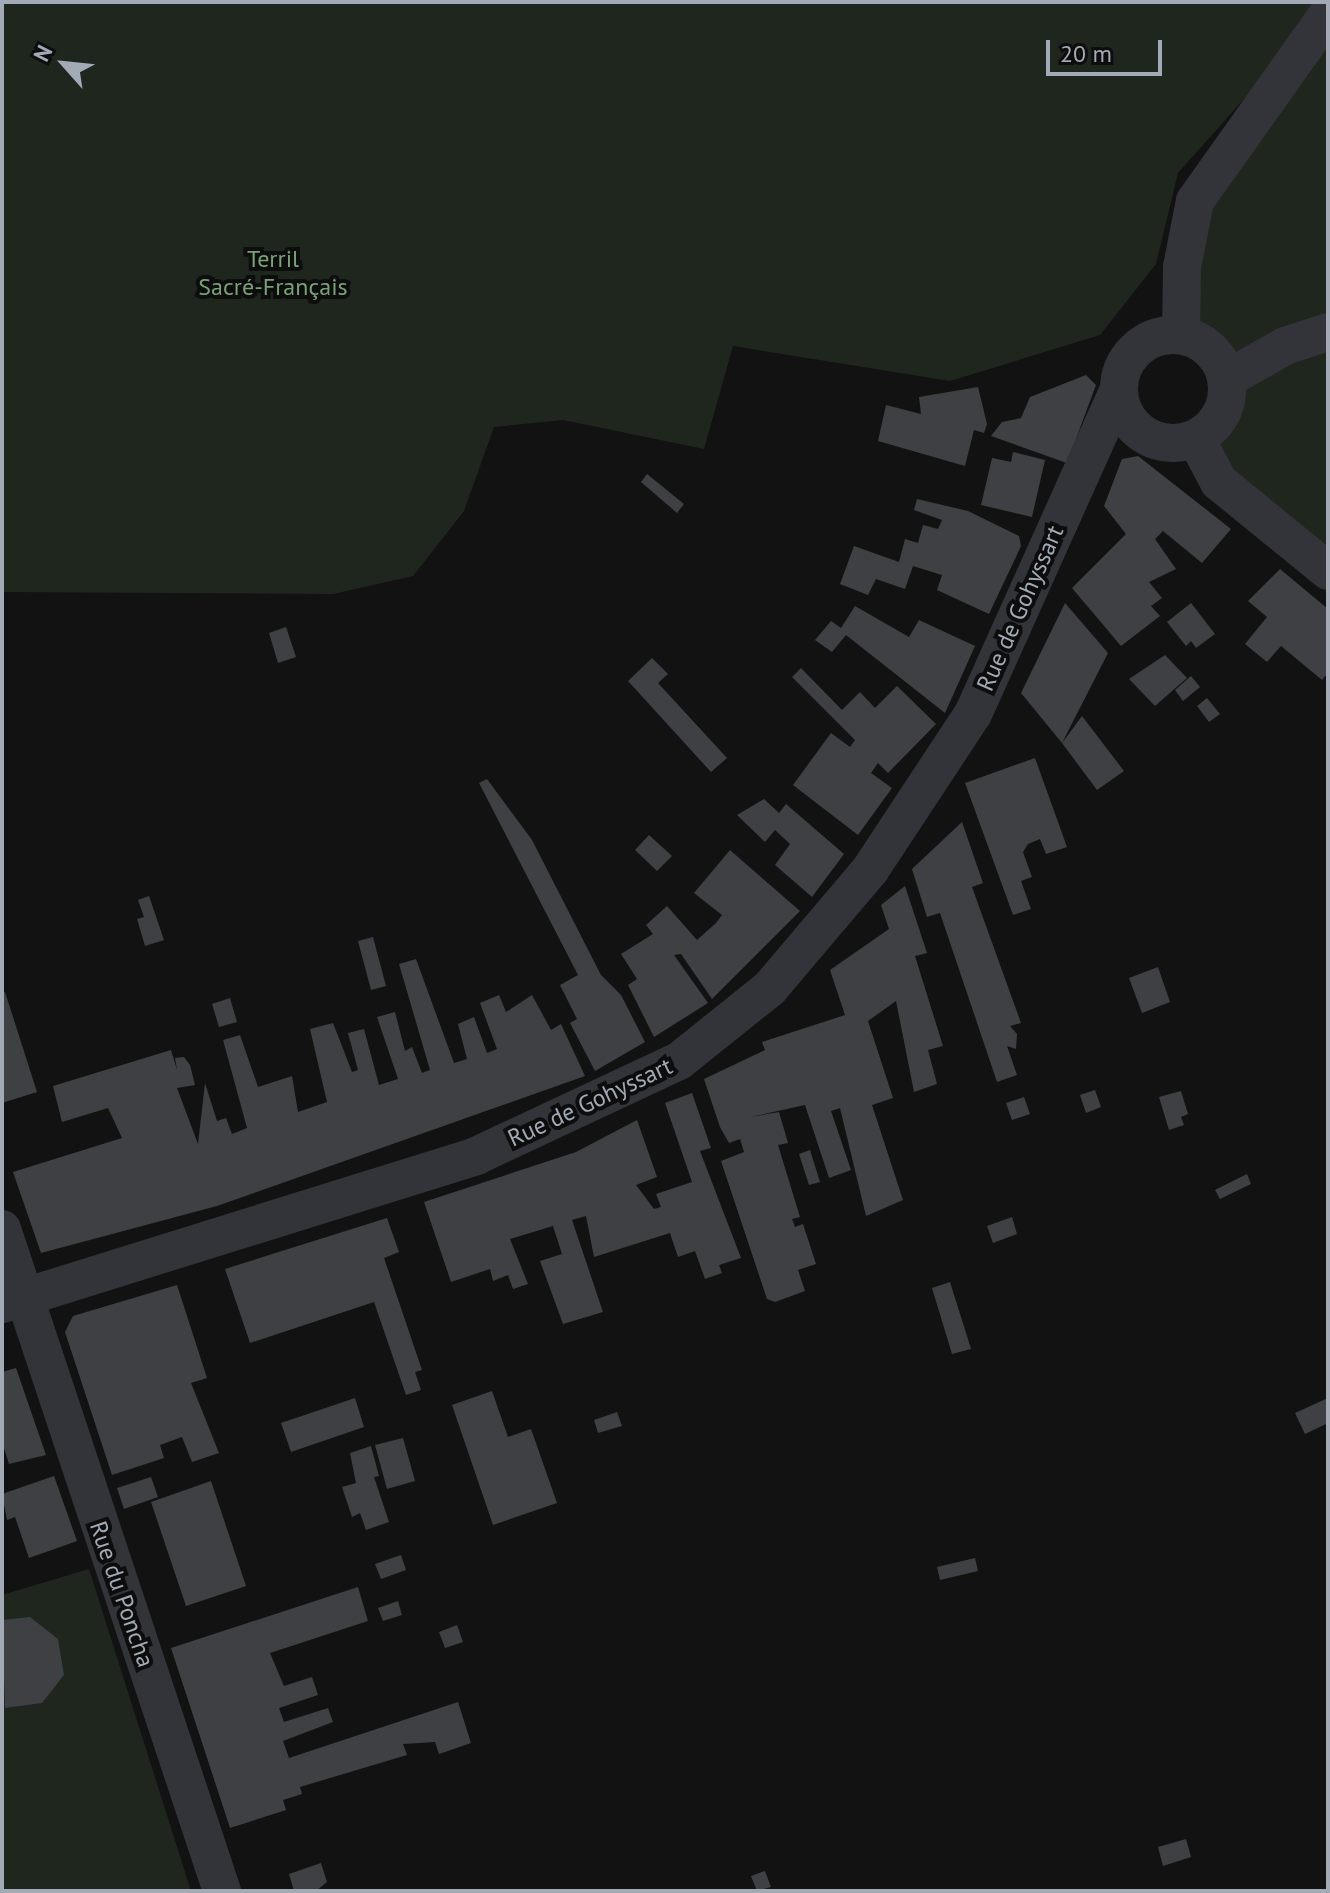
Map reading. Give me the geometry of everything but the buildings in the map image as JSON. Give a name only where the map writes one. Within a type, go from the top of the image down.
[{"type":"street","points":[[1118,391],[1130,425],[1161,443],[1196,439],[1222,414],[1227,379],[1212,349],[1181,334],[1182,267],[1195,201],[1328,14]]},
{"type":"street","points":[[1227,379],[1328,332]]},
{"type":"street","name":"Rue de Gohyssart","points":[[12,1301],[476,1156],[679,1061],[770,988],[870,870],[973,714],[1118,391],[1125,360],[1149,339],[1181,334]]},
{"type":"street","points":[[1196,439],[1219,482],[1328,571]]},
{"type":"street","name":"Rue du Poncha","points":[[2,1229],[12,1301],[222,1891]]},
{"type":"green space","name":"Terril Sacré-Français","points":[[2,2],[1328,2],[1328,560],[1216,464],[1234,373],[1169,305],[1277,62],[1178,173],[1156,264],[1100,335],[950,381],[733,346],[704,449],[563,420],[494,427],[464,511],[413,576],[333,594],[2,592]]},
{"type":"green space","points":[[89,1569],[191,1891],[2,1891],[2,1595]]}]
